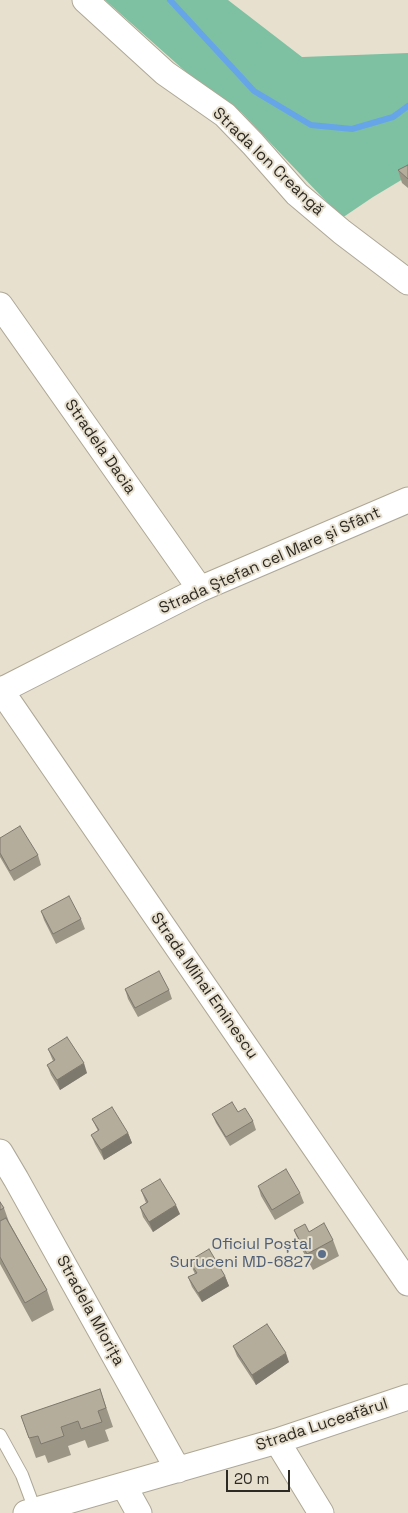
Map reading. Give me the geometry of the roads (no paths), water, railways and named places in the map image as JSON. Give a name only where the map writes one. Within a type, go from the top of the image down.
[{"type":"street","name":"Strada Ion Creangă","points":[[85,0],[165,73],[225,115],[297,194],[342,232],[408,282]]},
{"type":"street","name":"Stradela Dacia","points":[[0,305],[200,589]]},
{"type":"street","name":"Strada Ștefan cel Mare și Sfânt","points":[[0,690],[51,666],[200,589],[408,500]]},
{"type":"street","name":"Strada Mihai Eminescu","points":[[0,690],[408,1284]]},
{"type":"street","name":"Stradela Miorița","points":[[0,1152],[178,1470]]},
{"type":"street","name":"Strada Luceafărul","points":[[30,1512],[278,1441],[408,1397]]},
{"type":"street","points":[[278,1441],[321,1513]]},
{"type":"street","points":[[124,1486],[139,1513]]},
{"type":"lane","name":"Strada Luceafărul","points":[[0,1435],[22,1475],[30,1512]]},
{"type":"waterway","points":[[170,0],[254,91],[311,125],[352,129],[393,117],[408,106]]},
{"type":"place","name":"Oficiul Poștal Suruceni MD-6827","points":[[322,1254]]}]
